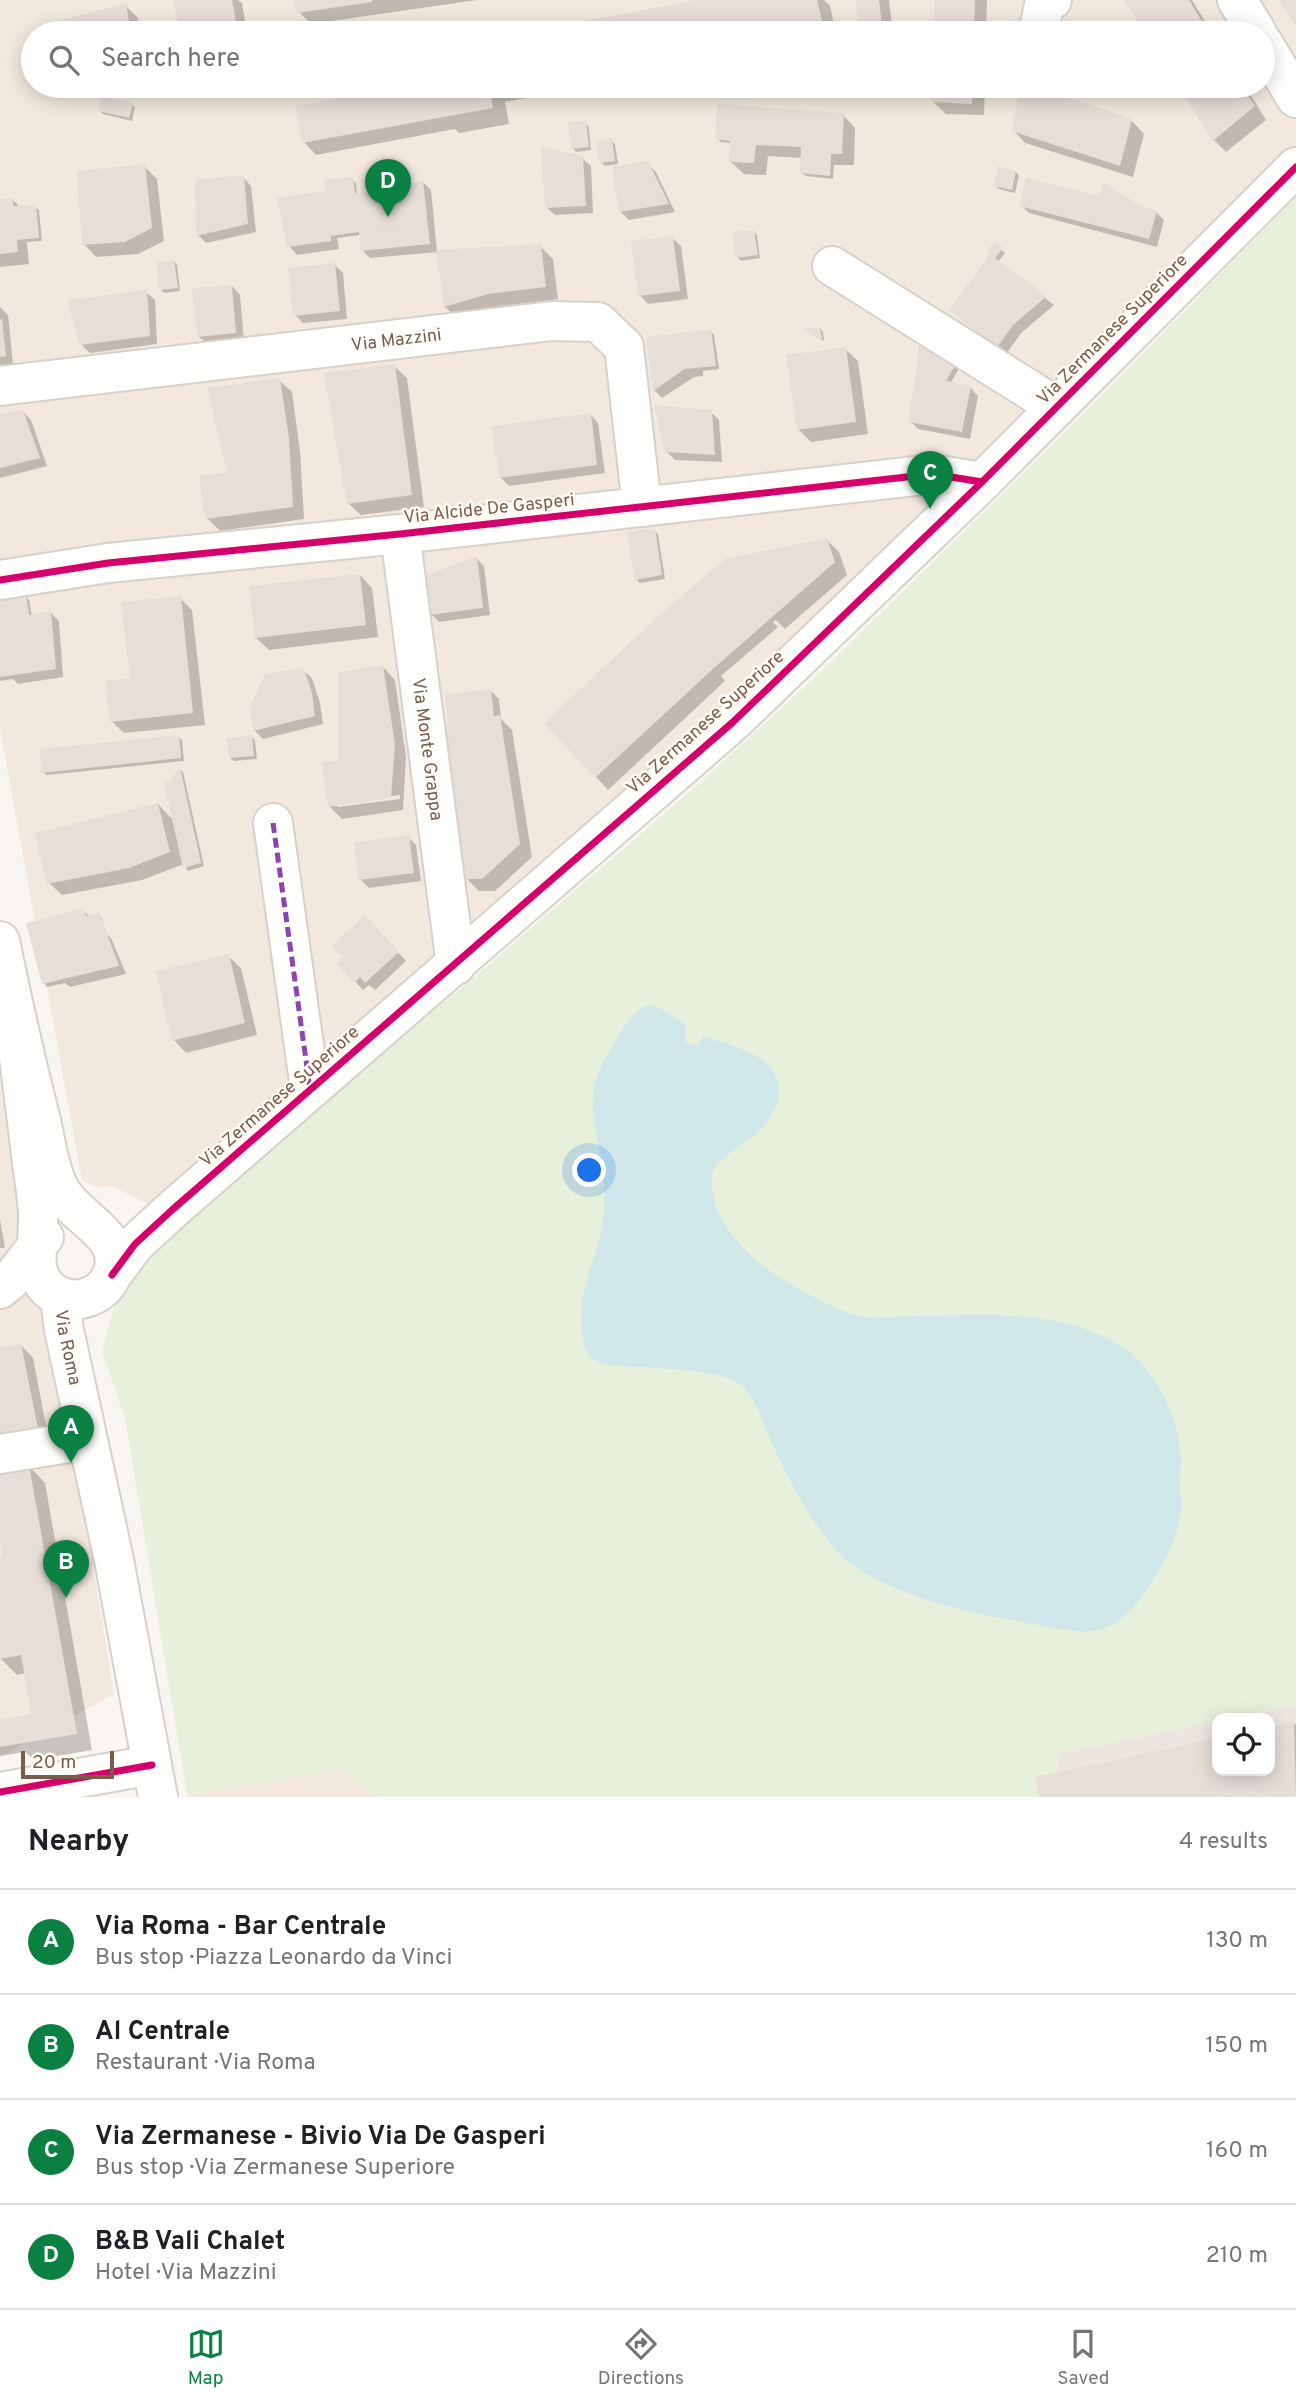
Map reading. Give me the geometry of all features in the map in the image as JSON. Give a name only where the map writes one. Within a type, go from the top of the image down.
[{"type":"street","points":[[1041,21],[1044,5],[1052,0]]},
{"type":"street","points":[[1237,0],[1250,21]]},
{"type":"street","points":[[1275,63],[1296,98]]},
{"type":"street","name":"Via Zermanese Superiore","points":[[108,1282],[135,1244],[172,1210],[733,722],[982,482],[1296,167]]},
{"type":"street","points":[[832,266],[1056,407]]},
{"type":"street","name":"Via Mazzini","points":[[0,386],[552,321],[598,322],[624,347],[642,507]]},
{"type":"street","name":"Via Alcide De Gasperi","points":[[0,580],[108,563],[400,534],[933,474],[982,482]]},
{"type":"street","name":"Via Monte Grappa","points":[[400,534],[456,965]]},
{"type":"street","points":[[273,823],[310,1089]]},
{"type":"street","name":"Via Roma","points":[[0,941],[13,1009],[53,1173],[66,1199],[110,1241],[114,1252],[115,1264],[91,1330],[114,1560]]},
{"type":"street","name":"Via Roma","points":[[13,1009],[35,1184],[38,1246],[36,1268],[46,1287],[57,1296],[72,1300],[83,1299],[108,1282]]},
{"type":"street","name":"Via Zermanese Superiore","points":[[97,1228],[129,1226],[172,1210]]},
{"type":"street","points":[[2,1287],[54,1227],[78,1221],[97,1228]]},
{"type":"street","points":[[2,1287],[57,1296]]},
{"type":"street","name":"Via Roma","points":[[57,1296],[114,1560],[155,1781]]},
{"type":"street","points":[[0,1454],[87,1440]]},
{"type":"street","points":[[0,1792],[155,1781]]},
{"type":"shaded area","points":[[0,0],[1296,0],[1296,152],[870,577],[154,1207],[112,1186],[97,1187],[82,1181],[0,729]]},
{"type":"shaded area","points":[[0,1039],[55,1333],[114,1694],[0,1757]]},
{"type":"shaded area","points":[[1296,1705],[1296,1797],[1058,1785],[1057,1754],[1212,1722],[1212,1776],[1275,1776],[1275,1713],[1257,1713]]},
{"type":"shaded area","points":[[343,1769],[377,1797],[187,1797],[187,1795]]},
{"type":"green space","points":[[1296,197],[1296,1705],[1257,1713],[1212,1713],[1212,1722],[1058,1754],[1058,1785],[1061,1797],[377,1797],[343,1769],[187,1795],[125,1418],[102,1351],[115,1303],[125,1284],[173,1228],[480,972],[699,784],[826,667],[1081,416]]},
{"type":"water","points":[[648,1005],[660,1008],[685,1024],[685,1042],[699,1046],[702,1036],[739,1048],[762,1060],[771,1068],[777,1079],[778,1097],[768,1120],[757,1133],[719,1163],[711,1180],[721,1218],[741,1246],[767,1269],[817,1298],[859,1316],[994,1315],[1051,1320],[1078,1327],[1104,1337],[1128,1351],[1147,1370],[1163,1394],[1178,1434],[1181,1458],[1180,1520],[1173,1542],[1151,1583],[1119,1621],[1100,1630],[1064,1630],[942,1604],[874,1578],[842,1556],[817,1526],[785,1471],[755,1403],[741,1385],[702,1372],[606,1364],[588,1354],[582,1336],[581,1310],[601,1232],[604,1208],[602,1170],[593,1112],[594,1089],[600,1069],[625,1025],[632,1016]]},
{"type":"building","points":[[173,0],[232,0],[236,21],[177,21]]},
{"type":"building","points":[[294,0],[372,0],[372,2],[297,13]]},
{"type":"building","points":[[695,0],[817,0],[822,21],[586,21]]},
{"type":"building","points":[[855,0],[879,0],[882,21],[859,21]]},
{"type":"building","points":[[935,0],[975,0],[974,21],[934,21]]},
{"type":"building","points":[[1124,0],[1189,0],[1202,21],[1137,21]]},
{"type":"building","points":[[1278,0],[1296,0],[1296,27]]},
{"type":"building","points":[[126,3],[129,21],[58,21]]},
{"type":"building","points":[[101,98],[133,103],[129,118],[98,111]]},
{"type":"building","points":[[338,98],[491,98],[493,108],[302,143],[295,106]]},
{"type":"building","points":[[932,98],[972,98],[972,104],[932,102]]},
{"type":"building","points":[[1018,98],[1066,98],[1132,119],[1120,166],[1011,131]]},
{"type":"building","points":[[1186,98],[1250,98],[1255,106],[1213,141]]},
{"type":"building","points":[[717,104],[844,113],[842,154],[831,154],[830,176],[800,173],[801,147],[756,145],[754,163],[729,162],[730,141],[715,139]]},
{"type":"building","points":[[586,121],[589,147],[571,149],[568,122]]},
{"type":"building","points":[[612,138],[615,161],[600,163],[596,141]]},
{"type":"building","points":[[541,147],[583,156],[586,206],[545,208]]},
{"type":"building","points":[[648,161],[669,204],[619,212],[612,167]]},
{"type":"building","points":[[145,164],[152,228],[125,242],[82,245],[77,171]]},
{"type":"building","points":[[998,166],[1016,171],[1012,190],[994,186]]},
{"type":"building","points":[[244,175],[248,224],[196,236],[195,180]]},
{"type":"building","points":[[353,177],[355,193],[391,190],[423,180],[430,244],[360,251],[359,232],[331,236],[331,241],[287,247],[277,198],[325,191],[324,180]]},
{"type":"building","points":[[1026,178],[1100,196],[1103,182],[1141,206],[1157,211],[1149,239],[1019,206]]},
{"type":"building","points":[[13,198],[13,206],[36,205],[39,238],[17,240],[18,252],[0,254],[0,199]]},
{"type":"building","points":[[754,230],[758,255],[736,258],[733,232]]},
{"type":"building","points":[[673,236],[680,291],[638,296],[631,241]]},
{"type":"building","points":[[995,241],[1003,248],[995,258],[1047,296],[1013,325],[998,346],[949,310],[990,254],[987,251]]},
{"type":"building","points":[[541,244],[546,287],[488,294],[444,307],[436,250]]},
{"type":"building","points":[[174,260],[178,288],[159,290],[156,262]]},
{"type":"building","points":[[335,263],[340,311],[293,316],[288,268]]},
{"type":"building","points":[[232,285],[236,333],[197,337],[192,288]]},
{"type":"building","points":[[147,290],[150,336],[80,345],[67,300]]},
{"type":"building","points":[[2,319],[6,356],[0,357],[0,320]]},
{"type":"building","points":[[820,327],[822,339],[801,329]]},
{"type":"building","points":[[711,329],[716,366],[685,369],[653,391],[646,337]]},
{"type":"building","points":[[920,330],[961,355],[946,381],[971,386],[962,432],[908,422]]},
{"type":"building","points":[[846,347],[856,422],[797,430],[786,355]]},
{"type":"building","points":[[395,364],[412,495],[347,504],[324,373]]},
{"type":"building","points":[[280,378],[289,438],[293,507],[205,519],[199,476],[227,472],[207,388]]},
{"type":"building","points":[[654,405],[712,410],[715,455],[665,452]]},
{"type":"building","points":[[23,410],[40,458],[0,468],[0,414]]},
{"type":"building","points":[[591,413],[597,465],[499,478],[492,426]]},
{"type":"building","points":[[655,528],[662,575],[635,580],[627,532]]},
{"type":"building","points":[[827,538],[835,562],[714,668],[595,778],[544,723],[663,612],[725,559]]},
{"type":"building","points":[[477,556],[483,608],[429,615],[424,576]]},
{"type":"building","points":[[360,574],[366,625],[255,638],[249,586]]},
{"type":"building","points":[[26,594],[29,615],[51,611],[56,669],[0,677],[0,599]]},
{"type":"building","points":[[181,596],[193,713],[110,722],[105,681],[130,678],[121,602]]},
{"type":"building","points":[[383,665],[395,744],[391,798],[328,807],[322,763],[338,760],[338,672]]},
{"type":"building","points":[[304,668],[312,693],[315,716],[253,731],[250,706],[265,674]]},
{"type":"building","points":[[491,689],[494,716],[500,715],[520,844],[482,879],[464,879],[445,695]]},
{"type":"building","points":[[179,735],[181,758],[41,773],[40,749]]},
{"type":"building","points":[[252,735],[254,756],[229,758],[227,738]]},
{"type":"building","points":[[180,767],[201,863],[183,868],[164,783],[170,781]]},
{"type":"building","points":[[158,803],[170,852],[129,868],[47,884],[35,833]]},
{"type":"building","points":[[409,835],[414,873],[359,880],[354,843]]},
{"type":"building","points":[[84,908],[86,916],[99,912],[119,966],[42,984],[26,923]]},
{"type":"building","points":[[365,915],[399,952],[365,983],[360,977],[354,983],[336,963],[343,957],[332,946]]},
{"type":"building","points":[[229,954],[245,1023],[172,1041],[156,971]]},
{"type":"building","points":[[21,1343],[38,1429],[0,1436],[0,1348]]},
{"type":"building","points":[[29,1465],[77,1734],[0,1747],[0,1720],[31,1714],[21,1655],[0,1659],[0,1470]]},
{"type":"building","points":[[1294,1721],[1296,1797],[1039,1797],[1035,1777],[1212,1739],[1212,1776],[1275,1776],[1275,1725]]},
{"type":"marked path","points":[[273,823],[310,1089]]},
{"type":"cycle path","points":[[112,1275],[135,1244],[172,1210],[733,722],[982,482],[1296,167]]},
{"type":"cycle path","points":[[0,580],[108,563],[400,534],[933,474],[982,482]]},
{"type":"cycle path","points":[[0,1792],[152,1765]]},
{"type":"place","name":"B&B Vali Chalet","points":[[388,217]]},
{"type":"place","name":"Via Zermanese - Bivio Via De Gasperi","points":[[930,509]]},
{"type":"place","name":"Via Roma - Bar Centrale","points":[[71,1463]]},
{"type":"place","name":"Al Centrale","points":[[66,1598]]}]
